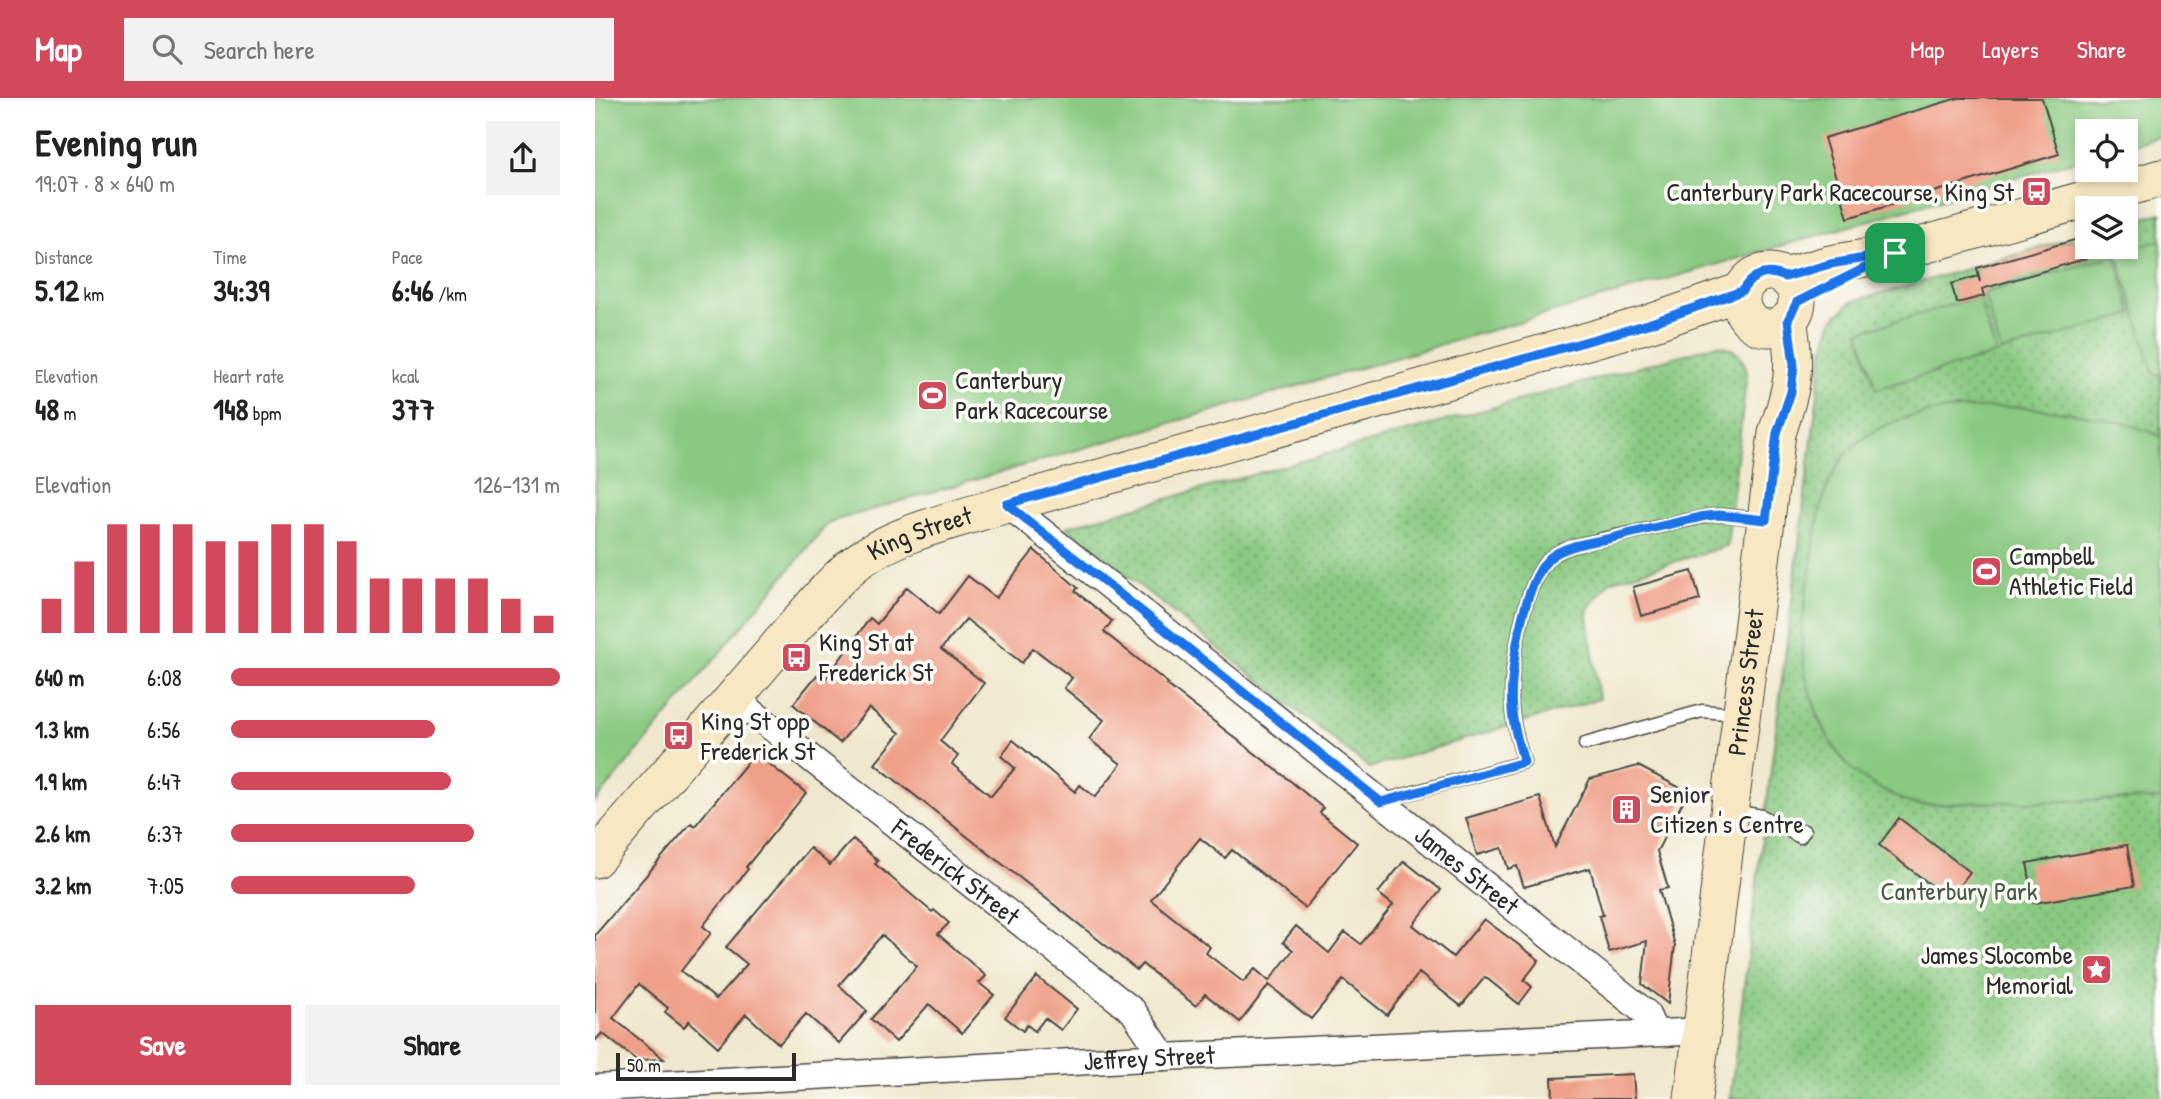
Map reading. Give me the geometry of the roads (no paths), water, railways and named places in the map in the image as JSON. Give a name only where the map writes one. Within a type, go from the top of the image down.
[{"type":"main road","name":"King Street","points":[[595,859],[817,601],[852,565],[906,536],[1007,504],[1648,324],[1770,305],[1830,264],[1895,253],[2161,178]]},
{"type":"main road","name":"Princess Street","points":[[1693,1099],[1777,433],[1770,305]]},
{"type":"street","name":"James Street","points":[[1007,504],[1646,1013],[1655,1033]]},
{"type":"street","name":"Frederick Street","points":[[734,698],[1133,1012],[1164,1057]]},
{"type":"street","name":"Jeffrey Street","points":[[595,1088],[1703,1031]]},
{"type":"lane","points":[[1381,802],[1524,762],[1513,724],[1511,685],[1514,660],[1537,575],[1543,564],[1553,555],[1577,545],[1706,516],[1766,520]]},
{"type":"lane","points":[[1585,744],[1702,711],[1742,715]]},
{"type":"lane","points":[[1730,810],[1762,816],[1800,837],[1804,831]]},
{"type":"place","name":"Canterbury Park Racecourse, King St","points":[[2037,192]]},
{"type":"place","name":"Canterbury Park Racecourse","points":[[932,395]]},
{"type":"place","name":"Campbell Athletic Field","points":[[1986,571]]},
{"type":"place","name":"King St at Frederick St","points":[[796,657]]},
{"type":"place","name":"King St opp Frederick St","points":[[678,736]]},
{"type":"place","name":"Senior Citizen's Centre","points":[[1627,809]]},
{"type":"place","name":"James Slocombe Memorial","points":[[2096,970]]},
{"type":"park label","name":"Canterbury Park","points":[[1959,891]]}]
